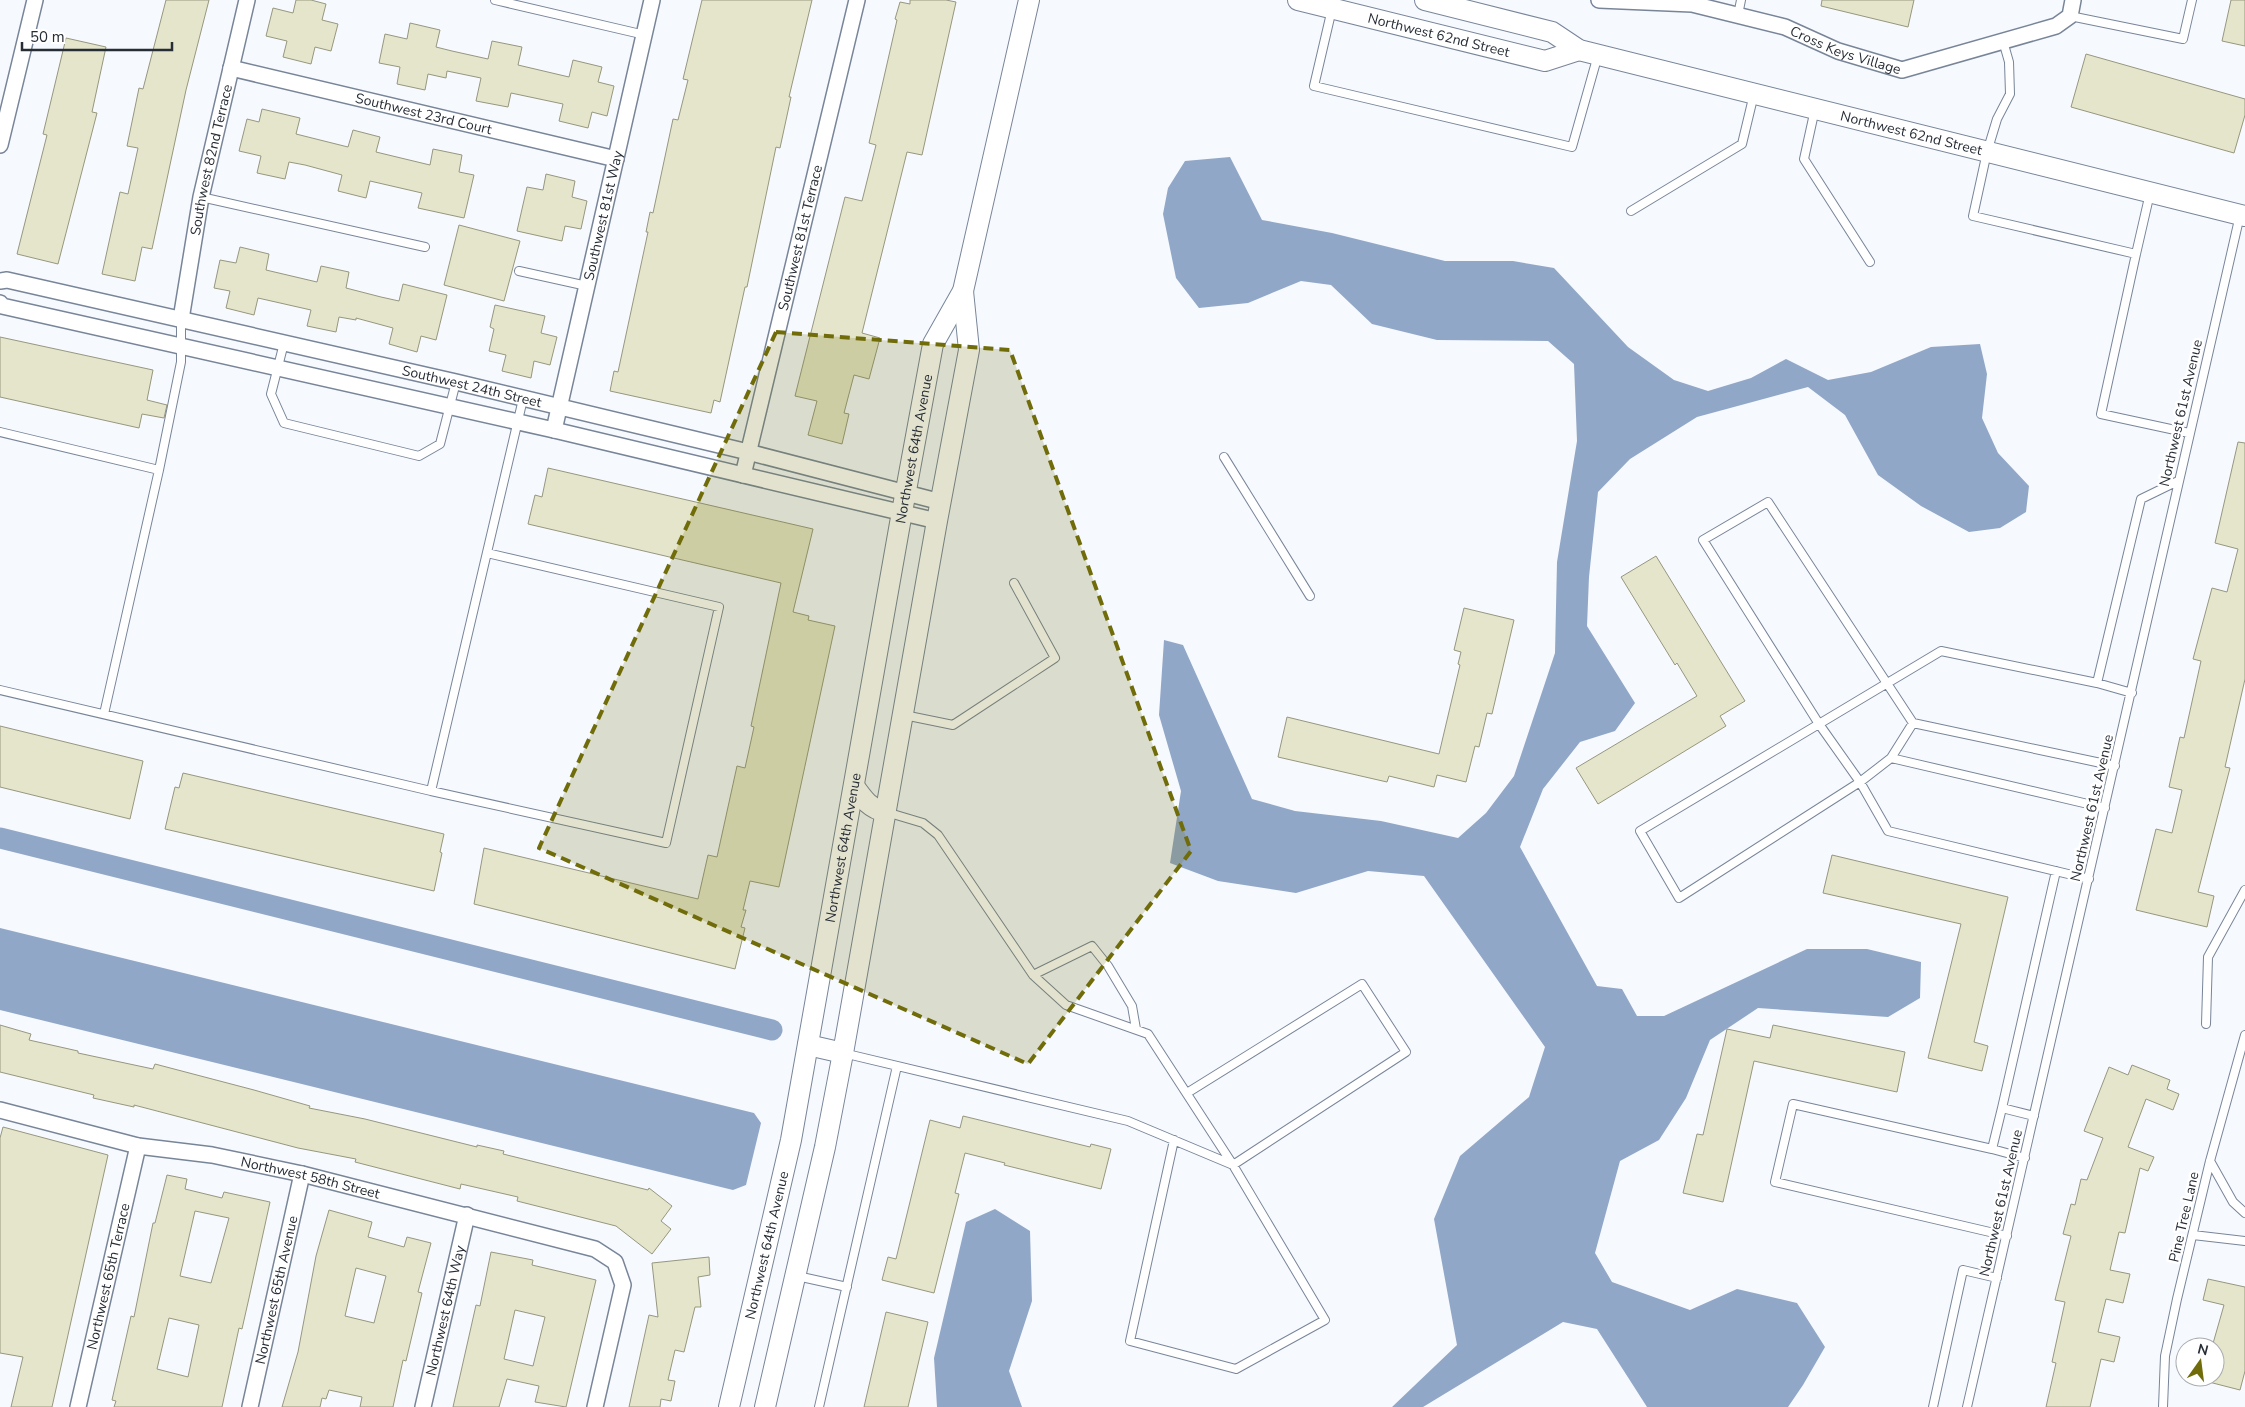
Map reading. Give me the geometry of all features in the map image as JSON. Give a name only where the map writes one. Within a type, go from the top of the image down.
[{"type":"street","points":[[0,145],[35,0]]},
{"type":"street","name":"Southwest 82nd Terrace","points":[[181,319],[201,197],[246,0]]},
{"type":"street","name":"Southwest 81st Way","points":[[554,430],[652,0]]},
{"type":"street","name":"Southwest 81st Terrace","points":[[743,475],[857,0]]},
{"type":"street","name":"Northwest 64th Avenue","points":[[729,1407],[791,1140],[933,344],[962,291],[1029,0]]},
{"type":"street","name":"Northwest 62nd Street","points":[[1298,0],[1545,61],[1589,52]]},
{"type":"street","name":"Northwest 62nd Street","points":[[1425,0],[1552,32],[1589,52],[2242,216]]},
{"type":"street","name":"Cross Keys Village","points":[[1599,0],[1692,4],[1785,27],[1838,51],[1902,70],[2056,26],[2070,16]]},
{"type":"street","points":[[2070,16],[2073,0]]},
{"type":"street","name":"Southwest 23rd Court","points":[[231,68],[616,159]]},
{"type":"street","name":"Southwest 24th Street","points":[[0,281],[7,280],[456,382],[748,452],[941,502]]},
{"type":"street","name":"Northwest 64th Avenue","points":[[765,1407],[843,1052],[969,350],[962,291]]},
{"type":"street","name":"Southwest 24th Street","points":[[0,304],[181,347],[554,430],[937,521]]},
{"type":"street","points":[[854,786],[863,799],[875,810],[886,812]]},
{"type":"street","points":[[808,1045],[843,1052]]},
{"type":"street","name":"Northwest 58th Street","points":[[0,1110],[138,1146],[212,1154],[302,1174],[595,1249],[615,1262],[622,1285],[595,1407]]},
{"type":"street","name":"Northwest 65th Terrace","points":[[78,1407],[138,1146]]},
{"type":"street","name":"Northwest 65th Avenue","points":[[250,1407],[302,1174]]},
{"type":"street","name":"Northwest 64th Way","points":[[423,1407],[468,1215]]},
{"type":"lane","points":[[495,0],[645,35]]},
{"type":"lane","points":[[1738,15],[1741,0]]},
{"type":"lane","points":[[2070,16],[2183,39],[2192,0]]},
{"type":"lane","points":[[1332,9],[1314,86],[1572,147],[1589,52]]},
{"type":"lane","points":[[2003,41],[2009,62],[2010,94],[1998,119],[1987,152],[1973,216],[2136,254]]},
{"type":"lane","points":[[1631,212],[1742,144],[1754,93]]},
{"type":"lane","points":[[1815,109],[1804,160],[1870,262]]},
{"type":"lane","points":[[2150,192],[2100,414],[2189,433]]},
{"type":"lane","points":[[201,197],[425,247]]},
{"type":"lane","name":"Northwest 61st Avenue","points":[[1967,1407],[2132,693],[2189,433],[2242,216]]},
{"type":"lane","points":[[519,271],[587,286]]},
{"type":"lane","points":[[104,714],[160,470],[181,362],[181,319]]},
{"type":"lane","points":[[284,343],[271,394],[284,423],[419,456],[440,444],[456,382]]},
{"type":"lane","points":[[431,791],[523,399]]},
{"type":"lane","points":[[0,432],[160,470]]},
{"type":"lane","points":[[1224,457],[1310,596]]},
{"type":"lane","points":[[2097,683],[2141,499],[2178,482]]},
{"type":"lane","points":[[2089,879],[1888,832],[1860,782],[1819,724],[1703,540],[1768,502],[1913,722],[2115,766]]},
{"type":"lane","points":[[0,690],[666,844],[719,607],[487,553]]},
{"type":"lane","points":[[904,715],[953,725],[1055,658],[1014,583]]},
{"type":"lane","points":[[1913,722],[1891,758],[1860,782],[1679,898],[1640,831],[1941,651],[2097,683],[2132,693]]},
{"type":"lane","points":[[1891,758],[2105,808]]},
{"type":"lane","points":[[886,812],[923,823],[938,834],[1032,975],[1066,1005],[1148,1034],[1233,1165],[1325,1320],[1236,1369],[1130,1342],[1174,1140]]},
{"type":"lane","points":[[1992,1149],[2056,871]]},
{"type":"lane","points":[[2206,1024],[2208,956],[2245,890]]},
{"type":"lane","points":[[1032,975],[1092,946],[1108,966],[1132,1006],[1136,1029]]},
{"type":"lane","points":[[1187,1093],[1362,984],[1406,1052],[1233,1165]]},
{"type":"lane","name":"Pine Tree Lane","points":[[2163,1407],[2165,1356],[2210,1161],[2245,1035]]},
{"type":"lane","points":[[843,1052],[1128,1121],[1233,1165]]},
{"type":"lane","points":[[819,1407],[897,1066]]},
{"type":"lane","points":[[2007,1236],[1775,1182],[1793,1104],[2025,1158]]},
{"type":"lane","points":[[2002,1108],[2034,1116]]},
{"type":"lane","points":[[2210,1161],[2233,1202],[2245,1213]]},
{"type":"lane","points":[[2193,1234],[2245,1242]]},
{"type":"lane","points":[[1933,1407],[1963,1270],[1997,1278]]},
{"type":"lane","points":[[795,1275],[847,1287]]},
{"type":"highlighted area","points":[[776,332],[1010,350],[1191,851],[1028,1064],[539,848]]},
{"type":"water","points":[[1230,157],[1262,220],[1332,233],[1445,261],[1513,261],[1554,268],[1628,347],[1674,380],[1708,391],[1751,378],[1786,359],[1828,380],[1871,372],[1931,347],[1980,344],[1987,374],[1982,418],[1998,453],[2029,486],[2026,512],[2000,528],[1969,532],[1921,506],[1878,475],[1845,415],[1808,387],[1697,417],[1630,459],[1598,492],[1589,577],[1587,626],[1635,703],[1615,731],[1580,742],[1543,789],[1520,847],[1597,986],[1622,989],[1637,1016],[1664,1016],[1807,949],[1867,949],[1921,962],[1920,998],[1888,1017],[1758,1008],[1710,1040],[1686,1098],[1659,1140],[1620,1161],[1595,1253],[1612,1282],[1690,1310],[1737,1289],[1797,1303],[1825,1347],[1788,1407],[1647,1407],[1597,1329],[1563,1322],[1423,1407],[1392,1407],[1457,1345],[1434,1219],[1460,1156],[1529,1097],[1545,1047],[1424,876],[1368,871],[1296,893],[1218,881],[1170,863],[1181,791],[1159,715],[1164,640],[1183,645],[1252,799],[1295,811],[1381,821],[1458,838],[1486,813],[1514,776],[1555,653],[1557,562],[1577,441],[1574,364],[1548,341],[1437,340],[1372,324],[1331,285],[1301,281],[1248,303],[1199,308],[1176,278],[1163,214],[1168,188],[1185,161]]},
{"type":"water","points":[[0,928],[754,1113],[761,1123],[746,1185],[733,1190],[0,1010]]},
{"type":"water","points":[[995,1209],[1030,1231],[1032,1301],[1009,1371],[1022,1407],[937,1407],[934,1358],[966,1222]]},
{"type":"building","points":[[166,0],[209,0],[186,90],[152,249],[142,247],[135,281],[102,274],[120,192],[128,194],[138,148],[127,146],[139,88],[143,89]]},
{"type":"building","points":[[296,0],[311,0],[326,4],[322,20],[338,24],[331,51],[315,47],[311,64],[283,57],[287,41],[266,36],[273,8],[293,13]]},
{"type":"building","points":[[702,0],[812,0],[789,97],[791,97],[780,148],[776,147],[747,287],[745,287],[720,402],[714,400],[711,413],[610,391],[614,371],[618,372],[648,232],[646,232],[650,212],[653,213],[673,119],[678,120],[688,80],[683,79]]},
{"type":"building","points":[[910,0],[946,0],[956,2],[922,155],[907,152],[862,333],[880,338],[869,379],[854,375],[844,413],[849,414],[842,444],[808,435],[817,401],[795,396],[845,197],[862,201],[876,145],[869,143],[897,20],[895,19],[900,2],[910,4]]},
{"type":"building","points":[[1822,0],[1914,0],[1908,27],[1821,6]]},
{"type":"building","points":[[2231,0],[2245,0],[2245,46],[2222,41]]},
{"type":"building","points":[[410,23],[440,30],[436,47],[452,51],[488,59],[492,41],[522,47],[518,65],[569,77],[573,60],[602,67],[598,82],[614,86],[607,116],[592,112],[588,128],[559,121],[563,104],[511,93],[508,107],[476,101],[481,78],[447,71],[446,78],[428,74],[425,90],[397,84],[400,67],[379,63],[385,34],[407,39]]},
{"type":"building","points":[[66,38],[106,47],[92,112],[97,113],[58,264],[17,254],[47,135],[43,134]]},
{"type":"building","points":[[2086,54],[2245,99],[2245,115],[2234,153],[2071,107]]},
{"type":"building","points":[[262,109],[300,118],[296,134],[348,147],[353,130],[380,137],[376,152],[430,165],[433,149],[462,155],[459,172],[474,175],[464,218],[418,208],[422,193],[370,181],[366,198],[338,191],[342,175],[305,165],[289,162],[285,179],[257,173],[261,156],[239,151],[247,119],[259,122]]},
{"type":"building","points":[[546,174],[575,181],[572,197],[587,201],[581,229],[565,226],[562,241],[517,231],[527,187],[543,190]]},
{"type":"building","points":[[459,225],[520,241],[504,301],[444,285]]},
{"type":"building","points":[[240,247],[269,254],[266,270],[317,282],[321,266],[349,272],[346,288],[381,297],[399,301],[403,284],[447,295],[436,340],[421,336],[417,352],[389,344],[393,328],[356,318],[356,320],[339,317],[336,332],[307,326],[311,310],[258,298],[254,315],[226,308],[230,291],[214,288],[220,260],[236,263]]},
{"type":"building","points":[[495,305],[545,316],[541,333],[557,337],[550,365],[534,361],[531,378],[502,371],[506,355],[489,351],[494,329],[490,327]]},
{"type":"building","points":[[0,337],[153,370],[147,400],[167,405],[164,418],[142,414],[139,428],[0,397]]},
{"type":"building","points":[[2238,442],[2245,443],[2245,679],[2225,767],[2230,768],[2198,892],[2214,896],[2207,927],[2136,910],[2156,829],[2172,833],[2182,790],[2169,787],[2180,737],[2184,738],[2201,661],[2193,659],[2212,588],[2227,592],[2238,549],[2215,543]]},
{"type":"building","points":[[548,468],[813,529],[793,612],[809,616],[808,620],[835,626],[779,887],[750,881],[743,910],[746,910],[741,927],[745,928],[735,969],[474,904],[484,848],[698,899],[708,855],[717,857],[737,766],[745,768],[754,727],[751,726],[781,583],[528,524],[535,495],[542,497]]},
{"type":"building","points":[[1656,556],[1745,701],[1720,716],[1726,726],[1598,804],[1576,768],[1697,696],[1677,663],[1675,665],[1621,577]]},
{"type":"building","points":[[1464,608],[1514,620],[1492,714],[1487,713],[1479,747],[1475,746],[1466,782],[1437,775],[1434,787],[1389,776],[1387,782],[1278,757],[1287,717],[1439,754],[1460,665],[1458,664],[1461,652],[1454,650]]},
{"type":"building","points":[[0,726],[143,761],[130,819],[0,787]]},
{"type":"building","points":[[183,773],[444,834],[434,891],[165,829],[175,787],[179,788]]},
{"type":"building","points":[[1832,855],[2008,897],[1974,1042],[1988,1046],[1982,1071],[1928,1058],[1961,924],[1823,893]]},
{"type":"building","points":[[0,1025],[31,1034],[29,1040],[78,1051],[78,1053],[153,1069],[155,1064],[310,1106],[309,1108],[365,1119],[477,1147],[477,1145],[504,1151],[503,1154],[648,1190],[649,1188],[672,1206],[661,1221],[671,1229],[652,1254],[616,1226],[517,1201],[518,1197],[461,1184],[460,1189],[355,1162],[356,1159],[298,1148],[134,1105],[134,1107],[93,1098],[94,1095],[0,1072]]},
{"type":"building","points":[[1773,1025],[1905,1052],[1897,1092],[1754,1061],[1723,1202],[1683,1193],[1697,1134],[1703,1135],[1727,1029],[1770,1038]]},
{"type":"building","points":[[2132,1065],[2170,1080],[2167,1089],[2179,1094],[2173,1110],[2146,1099],[2128,1147],[2154,1157],[2148,1171],[2140,1168],[2125,1233],[2119,1232],[2110,1270],[2130,1274],[2123,1303],[2106,1299],[2098,1332],[2120,1337],[2114,1362],[2101,1359],[2090,1407],[2046,1407],[2056,1363],[2052,1362],[2065,1302],[2055,1300],[2071,1236],[2063,1234],[2071,1204],[2075,1205],[2081,1179],[2087,1180],[2103,1138],[2084,1131],[2109,1067],[2128,1075]]},
{"type":"building","points":[[963,1116],[1090,1147],[1091,1144],[1111,1149],[1101,1189],[1004,1165],[1005,1163],[965,1153],[955,1193],[959,1194],[934,1293],[882,1280],[888,1257],[896,1259],[930,1120],[960,1128]]},
{"type":"building","points":[[3,1127],[108,1155],[52,1407],[11,1407],[23,1357],[0,1353],[0,1138]]},
{"type":"building","points":[[167,1175],[187,1179],[185,1189],[222,1198],[224,1192],[270,1202],[242,1329],[239,1328],[222,1407],[114,1407],[116,1401],[112,1400],[131,1316],[134,1317],[153,1223],[155,1223]],"holes":[[[195,1211],[229,1218],[211,1283],[180,1276]],[[169,1318],[199,1325],[188,1377],[157,1369]]]},
{"type":"building","points":[[329,1210],[372,1222],[368,1237],[404,1247],[407,1237],[431,1243],[418,1292],[422,1293],[406,1361],[403,1360],[393,1407],[360,1407],[362,1397],[329,1390],[326,1399],[322,1398],[320,1407],[282,1407],[298,1352],[316,1256]],"holes":[[[356,1268],[386,1276],[374,1323],[345,1316]]]},
{"type":"building","points":[[491,1252],[533,1260],[532,1265],[596,1280],[566,1407],[535,1402],[539,1386],[507,1379],[499,1407],[453,1407],[476,1305],[480,1306]],"holes":[[[515,1310],[545,1317],[533,1366],[504,1359]]]},
{"type":"building","points":[[709,1257],[710,1275],[698,1277],[701,1307],[695,1307],[684,1352],[675,1350],[668,1380],[675,1381],[671,1401],[661,1399],[660,1407],[629,1407],[649,1315],[658,1317],[652,1263]]},
{"type":"building","points":[[2208,1279],[2245,1287],[2245,1371],[2240,1390],[2225,1386],[2225,1337],[2215,1337],[2224,1305],[2203,1300]]},
{"type":"building","points":[[886,1312],[928,1322],[908,1407],[864,1407]]},
{"type":"waterway","points":[[0,838],[772,1030]]}]
